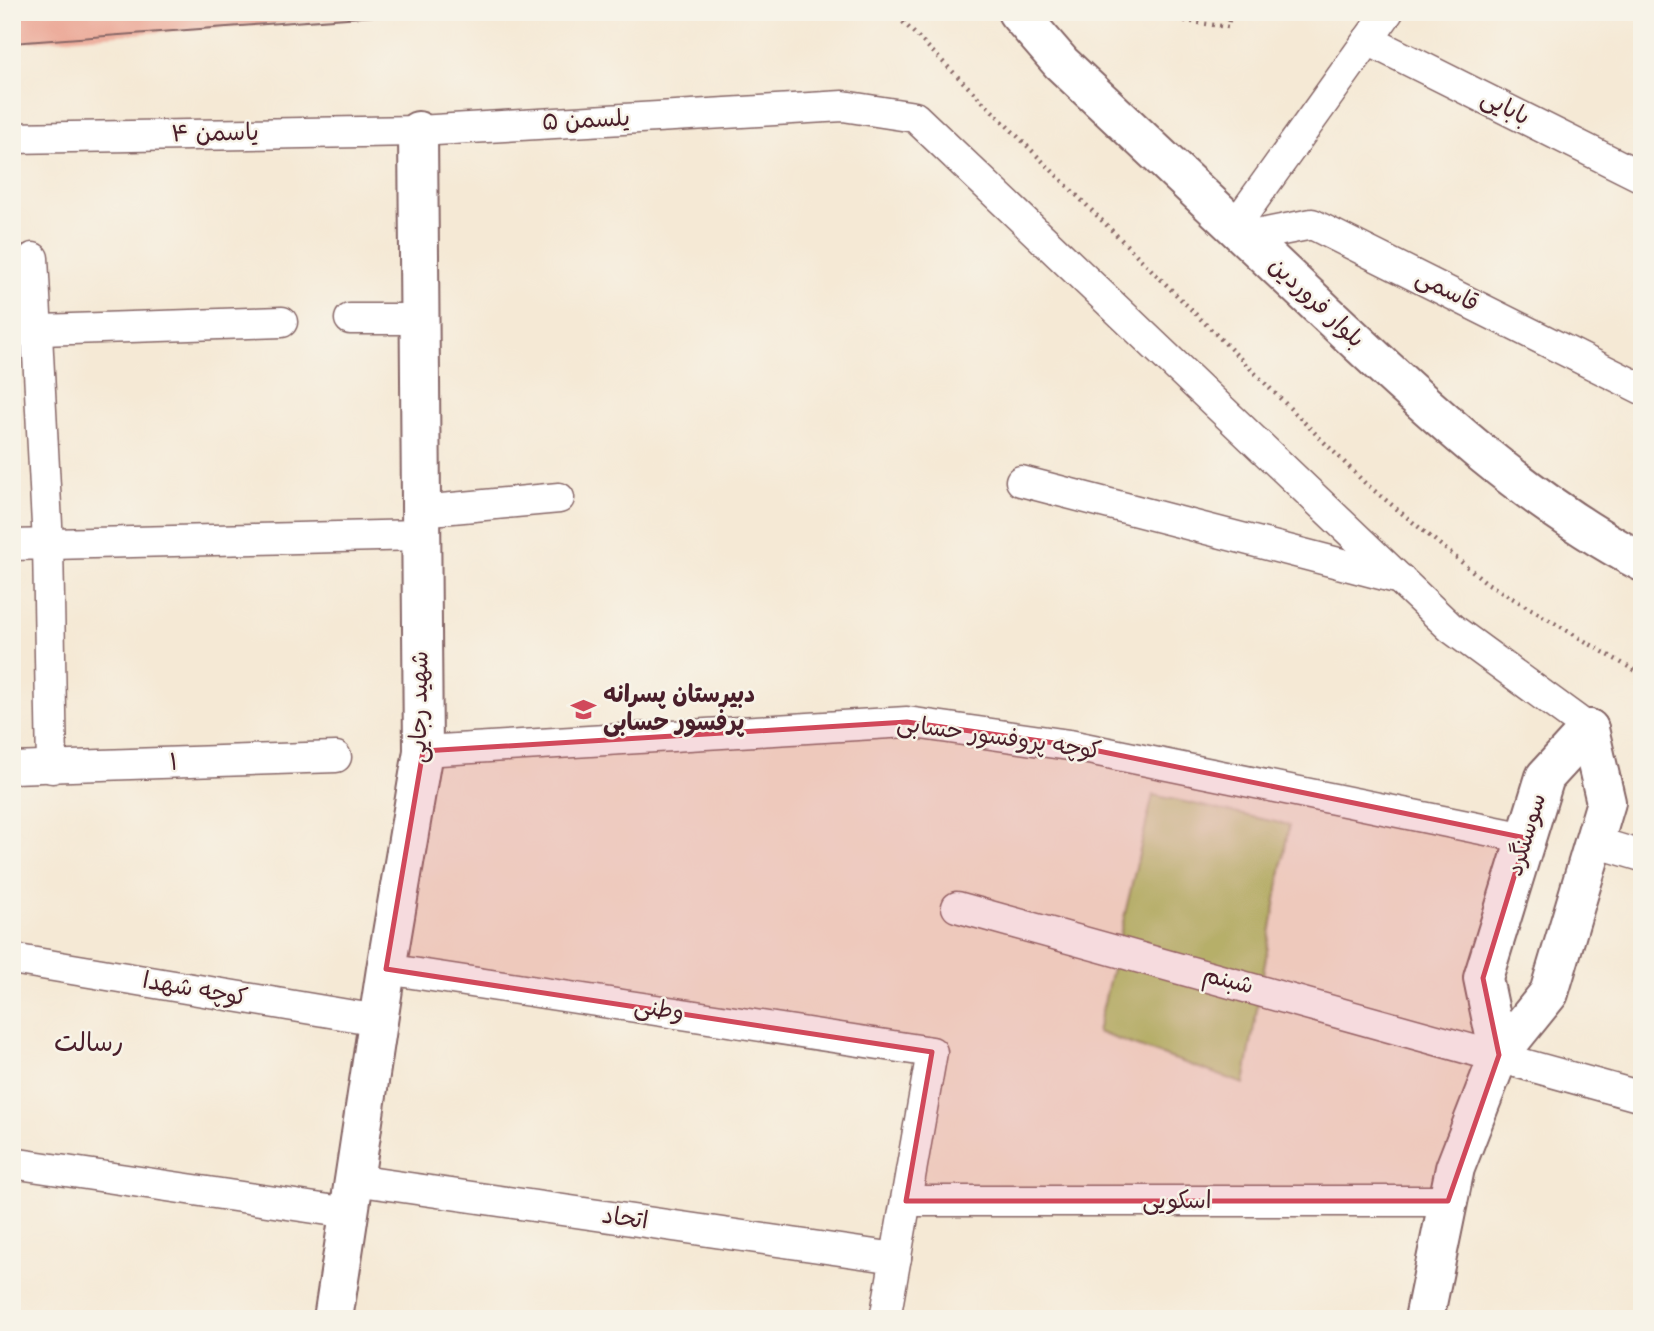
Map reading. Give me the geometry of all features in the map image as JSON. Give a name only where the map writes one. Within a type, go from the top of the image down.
[{"type":"street","name":"بلوار فروردین","points":[[1017,12],[1061,63],[1389,372],[1506,475],[1610,546],[1642,562]]},
{"type":"street","points":[[1240,232],[1388,12]]},
{"type":"street","name":"بابایی","points":[[1368,40],[1642,177]]},
{"type":"street","name":"یلسمن ۵","points":[[418,131],[843,106],[915,117],[1404,580],[1451,628],[1589,729]]},
{"type":"street","name":"یاسمن ۴","points":[[12,138],[418,131]]},
{"type":"street","name":"شهید رجایی","points":[[332,1319],[423,751],[418,131]]},
{"type":"street","name":"قاسمی","points":[[1240,232],[1312,224],[1642,389]]},
{"type":"street","points":[[33,258],[24,330],[48,544],[52,768]]},
{"type":"street","points":[[351,319],[419,318]]},
{"type":"street","points":[[24,330],[282,322]]},
{"type":"street","points":[[1021,481],[1404,580]]},
{"type":"street","points":[[12,545],[420,523],[559,498]]},
{"type":"street","name":"کوچه پروفسور حسابی","points":[[423,751],[907,722],[1069,745],[1526,838]]},
{"type":"street","points":[[1424,1319],[1455,1168],[1499,1055],[1549,993],[1595,842],[1606,802],[1589,729]]},
{"type":"street","name":"سوسنگرد","points":[[1499,1055],[1483,978],[1545,777],[1589,729]]},
{"type":"street","name":"۱","points":[[12,768],[336,757]]},
{"type":"street","points":[[1595,842],[1642,856]]},
{"type":"street","name":"شبنم","points":[[957,907],[1499,1055],[1642,1097]]},
{"type":"street","name":"کوچه شهدا","points":[[12,959],[378,1020]]},
{"type":"street","name":"وطنی","points":[[386,969],[932,1052],[906,1201]]},
{"type":"street","name":"اتحاد","points":[[12,1163],[351,1197],[896,1258]]},
{"type":"street","name":"اسکویی","points":[[906,1201],[1448,1200]]},
{"type":"street","points":[[886,1319],[906,1201]]},
{"type":"path","points":[[893,12],[1365,483],[1487,583],[1642,675]]},
{"type":"path","points":[[1122,12],[1228,27],[1230,12]]},
{"type":"highlighted area","points":[[907,722],[1069,745],[1526,838],[1483,978],[1499,1055],[1448,1201],[906,1201],[932,1052],[386,969],[423,751]]},
{"type":"green space","points":[[1153,795],[1289,825],[1244,1084],[1097,1032]]},
{"type":"building","points":[[12,12],[400,12],[400,14],[12,43]]},
{"type":"place","name":"دبیرستان پسرانه پرفسور حسابی","points":[[583,709]]},
{"type":"district","name":"رسالت","points":[[89,1044]]}]
